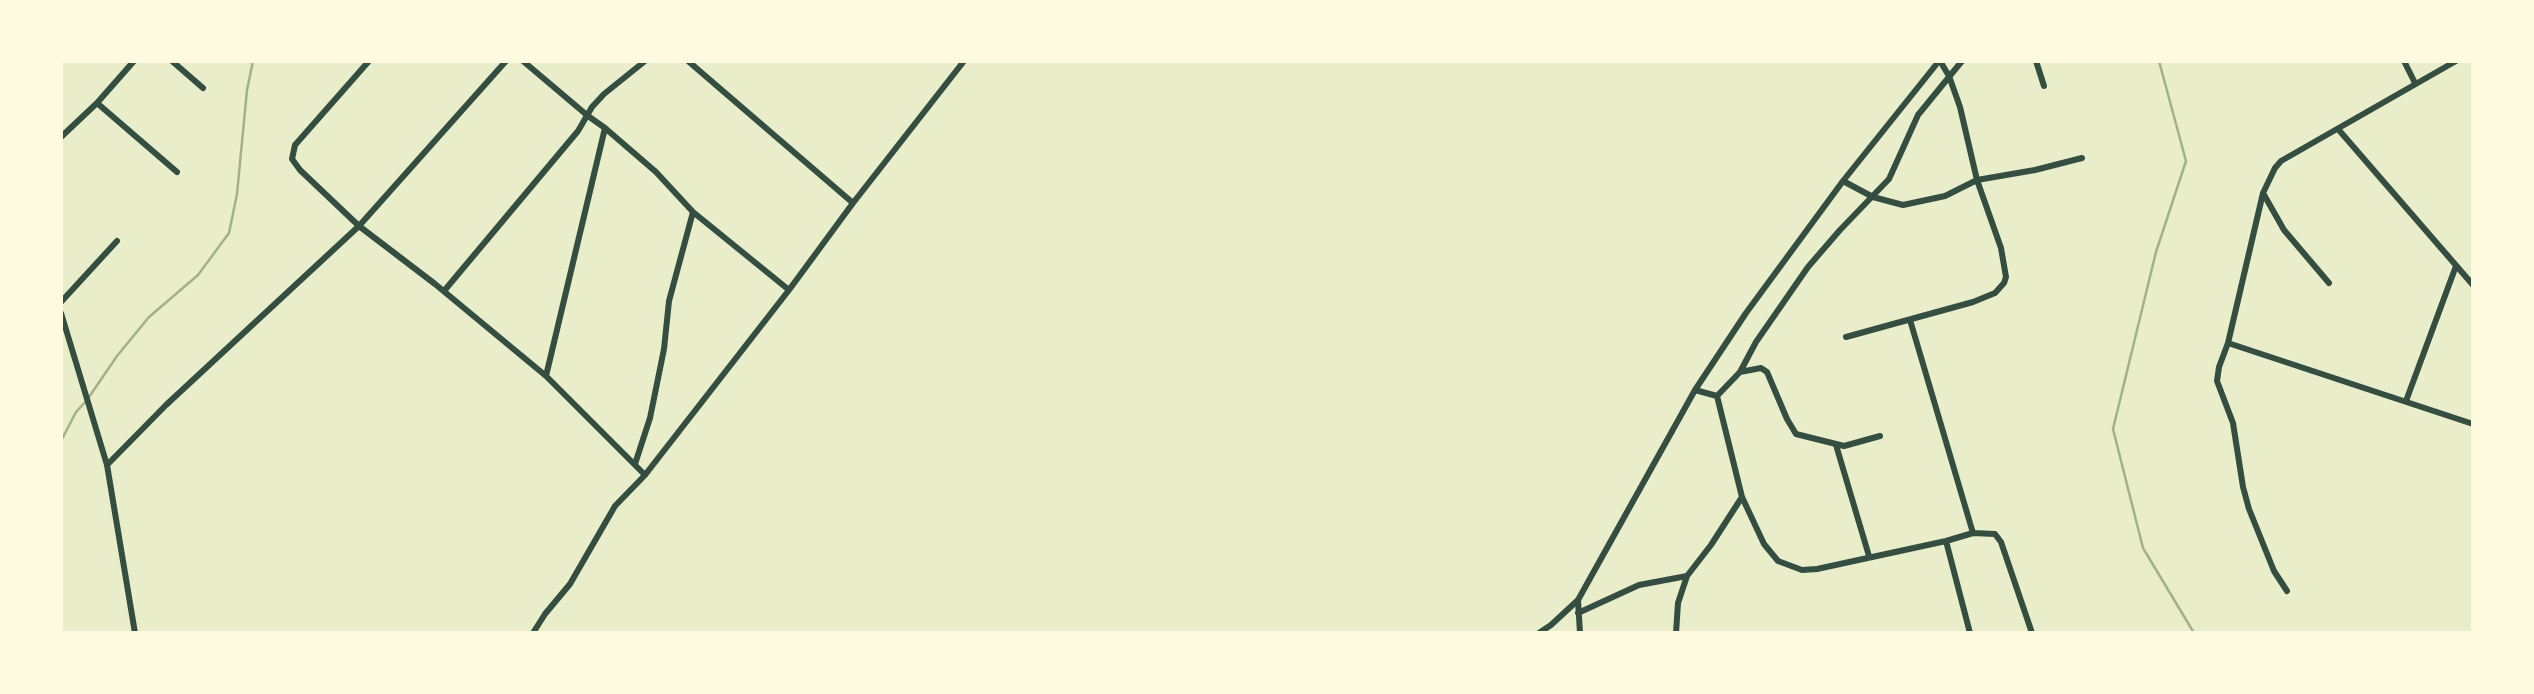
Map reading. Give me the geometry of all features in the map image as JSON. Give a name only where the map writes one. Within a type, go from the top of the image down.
[{"type":"street","points":[[61,137],[97,103],[134,61]]},
{"type":"street","points":[[172,61],[203,88]]},
{"type":"street","points":[[369,61],[295,145],[292,159],[300,170],[359,226],[444,291],[546,376],[645,475]]},
{"type":"street","points":[[107,465],[166,405],[359,226],[506,61]]},
{"type":"street","points":[[523,61],[656,172],[693,212],[789,290]]},
{"type":"street","points":[[444,291],[570,141],[592,107],[645,61]]},
{"type":"street","points":[[688,61],[853,202]]},
{"type":"street","points":[[533,633],[570,584],[615,506],[645,475],[964,61]]},
{"type":"street","points":[[1539,633],[1578,600],[1695,390],[1746,313],[1843,181],[1940,61],[1949,76],[1965,121],[1978,180],[2001,248],[2006,277],[2004,283],[1995,293],[1846,337]]},
{"type":"street","points":[[1717,396],[1740,372],[1756,342],[1808,267],[1889,179],[1918,115],[1962,61]]},
{"type":"street","points":[[2036,61],[2044,86]]},
{"type":"street","points":[[2404,61],[2416,83]]},
{"type":"street","points":[[2287,591],[2274,571],[2249,509],[2233,423],[2217,381],[2263,193],[2281,161],[2456,61]]},
{"type":"street","points":[[97,103],[177,172]]},
{"type":"street","points":[[546,376],[605,128]]},
{"type":"street","points":[[2338,129],[2473,285]]},
{"type":"street","points":[[1843,181],[1873,197],[1910,205],[1945,196],[1978,180],[2082,158]]},
{"type":"street","points":[[2263,193],[2284,230],[2329,283]]},
{"type":"street","points":[[635,464],[650,418],[664,349],[668,300],[693,212]]},
{"type":"street","points":[[61,302],[117,241]]},
{"type":"street","points":[[2406,401],[2456,266]]},
{"type":"street","points":[[61,313],[107,465],[135,633]]},
{"type":"street","points":[[1910,320],[1973,533]]},
{"type":"street","points":[[2228,343],[2473,424]]},
{"type":"street","points":[[1740,372],[1761,368],[1765,370],[1792,431],[1802,437],[1850,446],[1880,436]]},
{"type":"street","points":[[1695,390],[1717,396]]},
{"type":"street","points":[[1717,396],[1742,497],[1764,544],[1778,561],[1802,570],[1817,569],[1973,533],[1995,534],[2001,542],[2032,633]]},
{"type":"street","points":[[1836,445],[1869,556]]},
{"type":"street","points":[[1676,633],[1678,603],[1687,576],[1742,497]]},
{"type":"street","points":[[1946,541],[1970,633]]},
{"type":"street","points":[[1578,613],[1639,585],[1687,576]]},
{"type":"street","points":[[1578,600],[1580,633]]},
{"type":"waterway","points":[[61,441],[76,412],[117,356],[149,317],[198,275],[229,233],[237,194],[247,90],[253,61]]},
{"type":"waterway","points":[[2159,61],[2186,161],[2156,252],[2113,429],[2143,548],[2194,633]]}]
